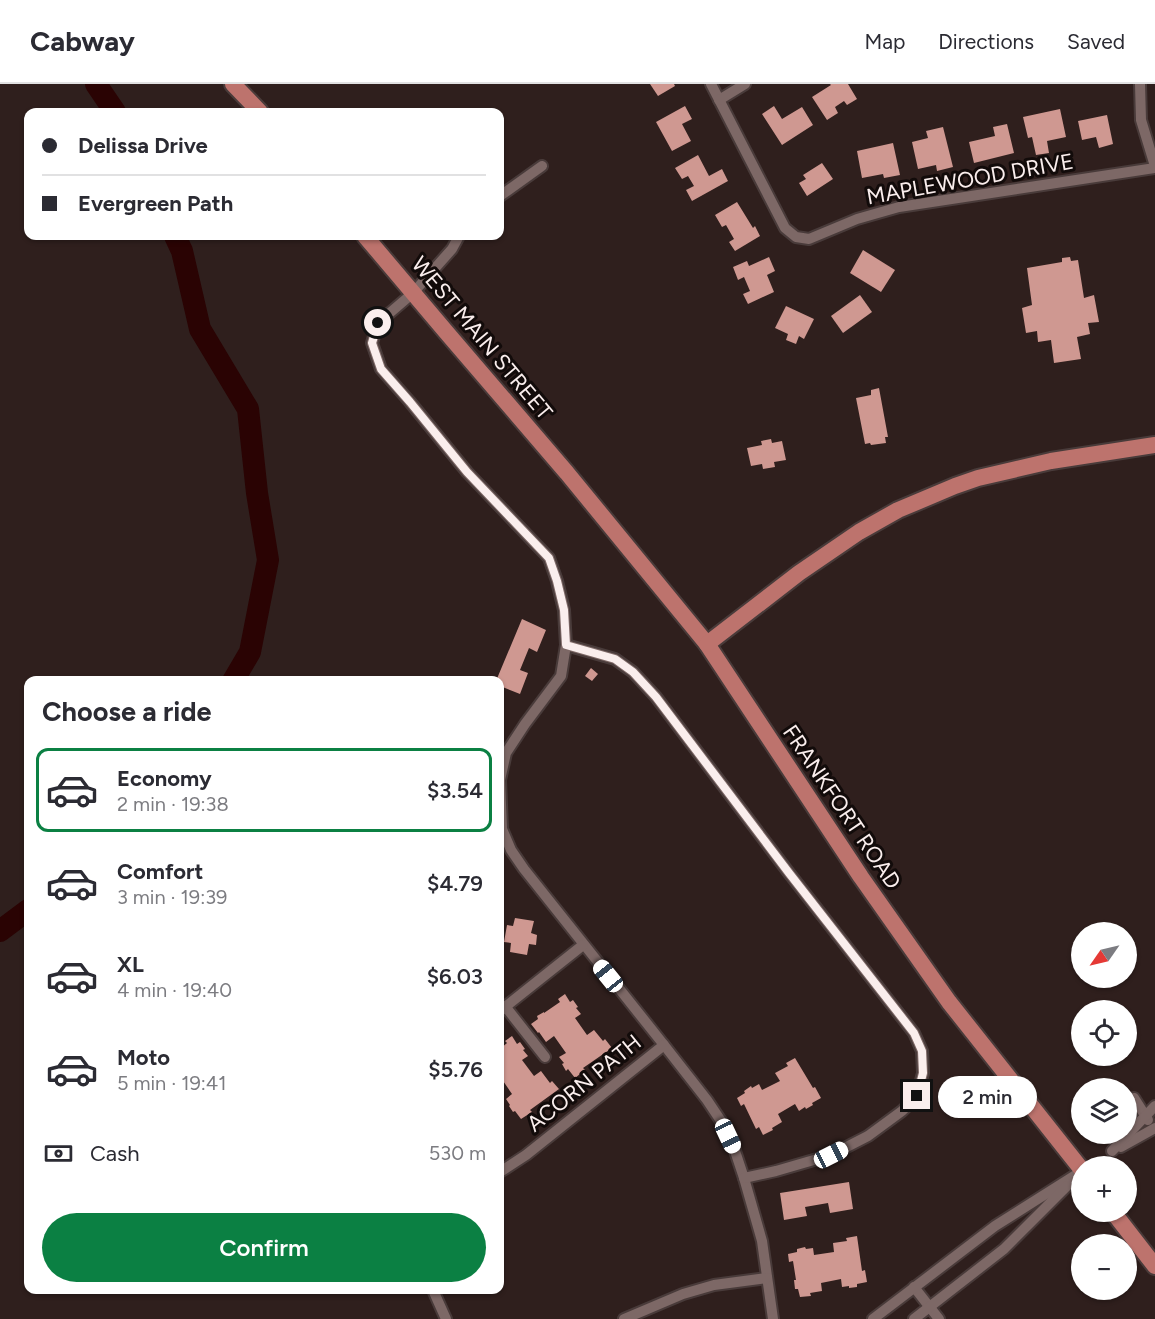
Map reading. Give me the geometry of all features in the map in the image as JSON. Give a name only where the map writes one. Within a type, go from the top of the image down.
[{"type":"main road","points":[[233,84],[256,108]]},
{"type":"main road","name":"WEST MAIN STREET","points":[[368,240],[564,470]]},
{"type":"main road","points":[[707,644],[808,567],[859,532],[908,506],[978,478],[1051,462],[1155,445]]},
{"type":"main road","name":"FRANKFORT ROAD","points":[[564,470],[707,644],[861,877],[935,983],[1071,1157]]},
{"type":"main road","points":[[1121,1222],[1155,1266]]},
{"type":"street","points":[[711,84],[719,100],[745,84]]},
{"type":"street","points":[[1140,84],[1141,120],[1155,167]]},
{"type":"street","name":"MAPLEWOOD DRIVE","points":[[719,100],[785,228],[796,237],[809,239],[856,219],[899,207],[1155,167]]},
{"type":"street","points":[[504,193],[542,166]]},
{"type":"street","points":[[457,240],[452,249],[413,293],[378,323],[372,343],[381,369],[467,472],[549,558],[557,581],[564,610],[566,645],[561,676],[525,724],[506,753],[504,762]]},
{"type":"street","points":[[566,645],[615,659],[633,672],[656,697],[914,1033],[922,1051],[923,1073],[917,1096],[902,1111],[868,1136],[831,1155],[744,1178]]},
{"type":"street","points":[[504,833],[524,869],[707,1100],[723,1124],[734,1148],[762,1241],[773,1319]]},
{"type":"street","points":[[504,1007],[583,945]]},
{"type":"street","points":[[504,1011],[545,1057]]},
{"type":"street","name":"ACORN PATH","points":[[504,1169],[526,1155],[664,1045]]},
{"type":"street","points":[[1137,1103],[1145,1116],[1155,1129],[1112,1151],[1145,1116],[1155,1106]]},
{"type":"street","points":[[873,1319],[995,1226],[1071,1178]]},
{"type":"street","points":[[914,1319],[1004,1249],[1071,1182]]},
{"type":"street","points":[[624,1319],[682,1294],[714,1285],[767,1278]]},
{"type":"street","points":[[914,1287],[939,1319]]},
{"type":"street","points":[[435,1294],[446,1319]]},
{"type":"building","points":[[650,84],[674,84],[675,86],[658,96]]},
{"type":"building","points":[[830,84],[848,84],[857,99],[847,105],[844,101],[835,107],[838,113],[827,120],[812,97]]},
{"type":"building","points":[[685,106],[692,119],[682,124],[691,141],[672,151],[656,122]]},
{"type":"building","points":[[774,106],[782,119],[802,107],[813,125],[782,145],[762,114]]},
{"type":"building","points":[[1060,109],[1066,137],[1047,141],[1049,153],[1036,155],[1032,137],[1028,138],[1023,117]]},
{"type":"building","points":[[1107,115],[1113,144],[1099,148],[1096,137],[1082,140],[1078,121]]},
{"type":"building","points":[[1007,124],[1014,153],[974,163],[969,142],[995,136],[993,127]]},
{"type":"building","points":[[943,127],[953,167],[937,171],[936,165],[918,169],[912,142],[928,138],[926,131]]},
{"type":"building","points":[[893,143],[900,175],[884,178],[883,174],[862,178],[857,151]]},
{"type":"building","points":[[698,155],[709,176],[722,169],[728,181],[692,201],[686,190],[694,186],[688,176],[682,179],[675,168]]},
{"type":"building","points":[[822,163],[833,179],[807,196],[799,183],[806,179],[803,175]]},
{"type":"building","points":[[737,202],[760,236],[735,251],[729,242],[734,239],[726,225],[722,227],[715,215]]},
{"type":"building","points":[[863,250],[895,270],[881,292],[850,273]]},
{"type":"building","points":[[769,257],[775,271],[767,275],[774,292],[748,304],[743,294],[750,291],[744,277],[738,280],[733,267],[747,261],[749,266]]},
{"type":"building","points":[[1070,257],[1071,261],[1078,260],[1084,298],[1094,295],[1099,322],[1088,323],[1090,334],[1077,337],[1081,359],[1054,363],[1051,340],[1038,342],[1037,331],[1026,333],[1022,308],[1032,305],[1027,268],[1062,262],[1062,258]]},
{"type":"building","points":[[860,295],[872,312],[843,333],[831,316]]},
{"type":"building","points":[[786,306],[814,319],[804,339],[799,336],[796,344],[786,340],[788,334],[775,328]]},
{"type":"building","points":[[879,388],[888,437],[885,437],[886,443],[865,444],[856,398],[871,395],[871,390]]},
{"type":"building","points":[[771,439],[772,443],[782,441],[786,460],[774,462],[775,467],[763,469],[762,464],[751,466],[747,448],[762,445],[761,441]]},
{"type":"building","points":[[522,619],[546,630],[537,652],[529,648],[520,670],[528,673],[520,694],[504,688],[504,676],[498,676]]},
{"type":"building","points":[[591,668],[598,674],[592,681],[585,676]]},
{"type":"building","points":[[515,918],[534,921],[531,933],[537,935],[536,945],[529,944],[527,955],[510,952],[511,943],[504,942],[507,925],[513,926]]},
{"type":"building","points":[[565,994],[570,1002],[573,1000],[578,1007],[576,1008],[581,1014],[575,1018],[587,1035],[594,1030],[612,1048],[583,1068],[585,1070],[575,1078],[568,1069],[566,1071],[562,1064],[564,1063],[559,1057],[566,1053],[554,1036],[546,1042],[531,1024],[538,1019],[537,1016],[560,1002],[558,999]]},
{"type":"building","points":[[512,1036],[517,1044],[520,1042],[528,1056],[522,1060],[534,1076],[541,1071],[550,1083],[552,1081],[559,1089],[521,1119],[515,1111],[513,1112],[506,1099],[512,1094],[504,1082],[504,1046],[507,1043],[505,1041]]},
{"type":"building","points":[[795,1058],[821,1098],[806,1109],[805,1107],[799,1111],[795,1104],[778,1114],[782,1122],[763,1135],[759,1127],[756,1129],[744,1104],[741,1106],[737,1098],[751,1086],[752,1088],[759,1084],[762,1090],[780,1081],[775,1073],[788,1066],[786,1063]]},
{"type":"building","points":[[849,1182],[853,1209],[830,1213],[828,1203],[805,1207],[807,1216],[784,1220],[780,1193]]},
{"type":"building","points":[[857,1236],[862,1271],[865,1270],[867,1282],[849,1288],[849,1286],[842,1287],[841,1279],[821,1283],[822,1291],[810,1293],[811,1296],[800,1297],[798,1289],[795,1289],[793,1261],[789,1262],[788,1254],[805,1247],[806,1249],[813,1248],[814,1255],[834,1252],[833,1243],[847,1241],[846,1238]]},
{"type":"waterway","points":[[96,84],[112,108]]},
{"type":"waterway","points":[[177,240],[182,251],[200,329],[248,409],[257,493],[268,560],[250,652],[236,676]]},
{"type":"waterway","points":[[0,931],[24,913]]},
{"type":"route","points":[[378,323],[372,343],[381,369],[467,472],[549,558],[564,610],[566,645],[615,659],[633,672],[656,697],[914,1033],[922,1051],[923,1073],[917,1096]]}]
